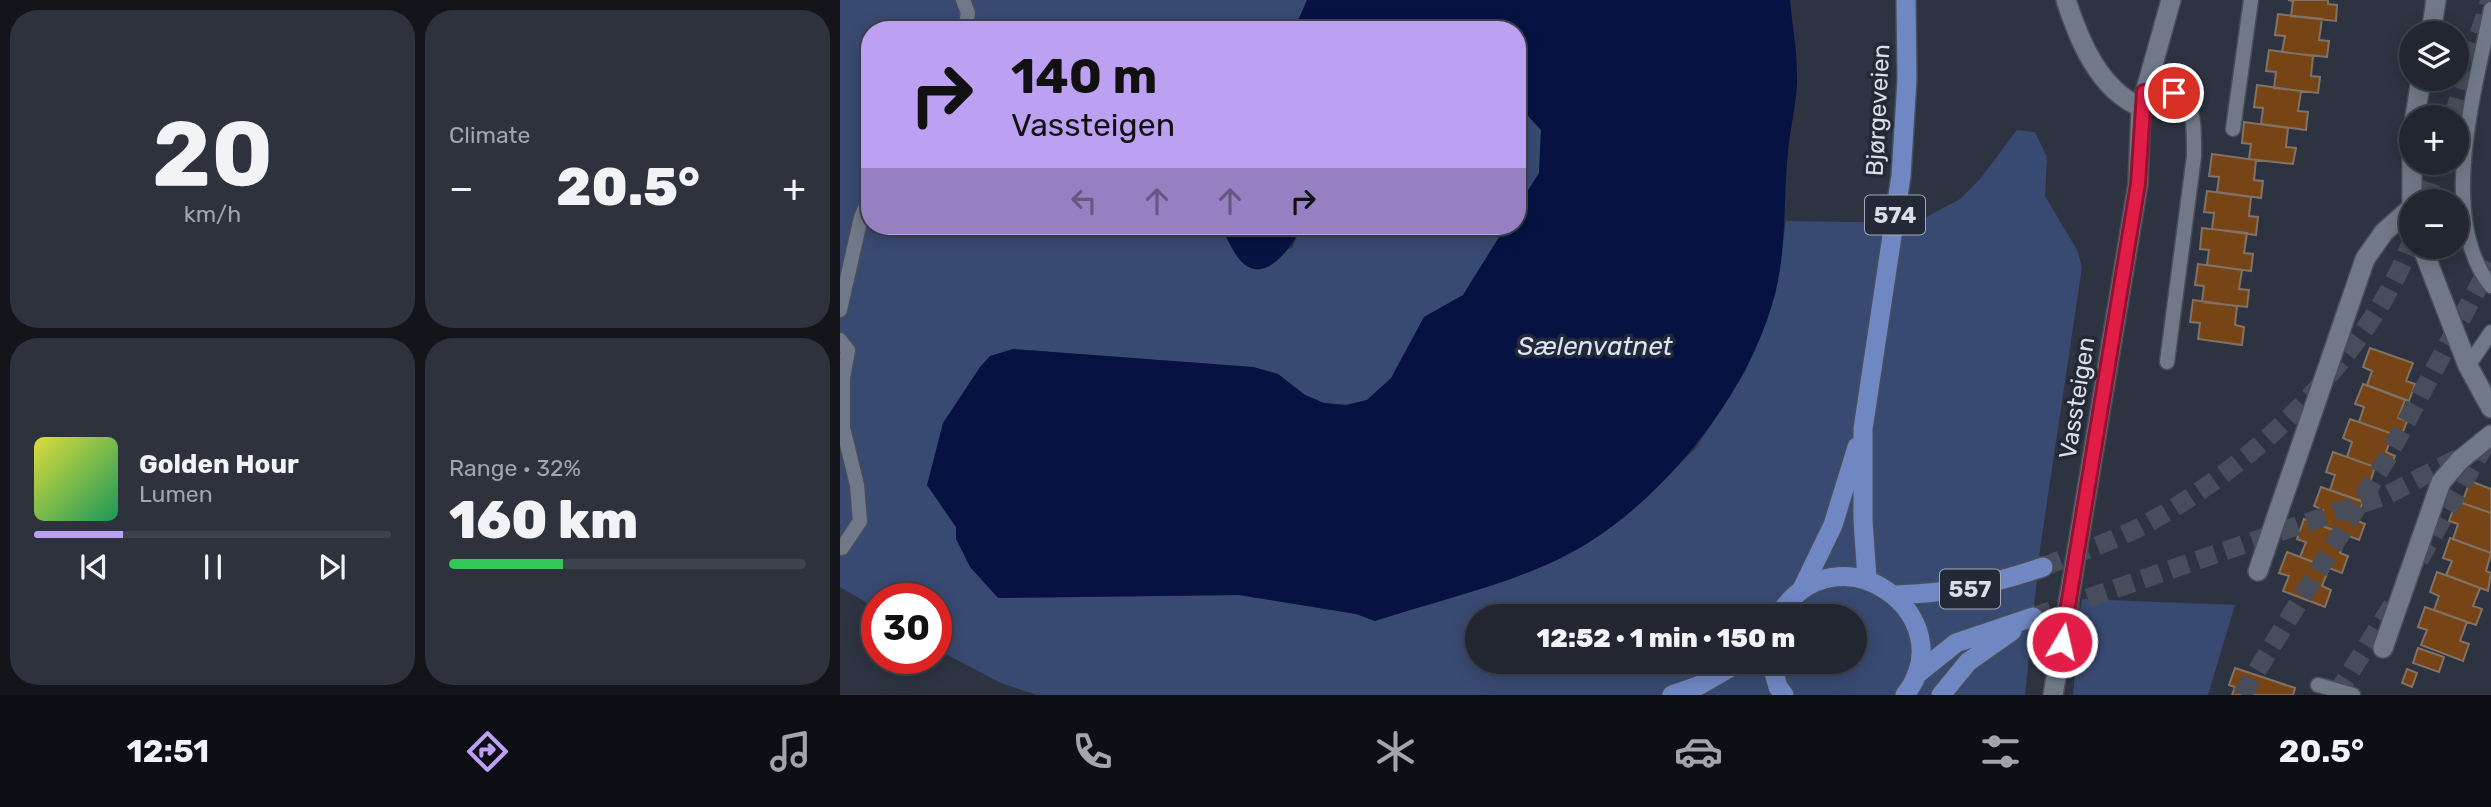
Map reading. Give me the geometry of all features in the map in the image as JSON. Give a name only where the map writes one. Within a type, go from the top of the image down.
[{"type":"main road","name":"Bjørgeveien","points":[[1867,579],[1863,520],[1863,429],[1901,176],[1907,79],[1906,0]]},
{"type":"main road","name":"Bjørgeveien","points":[[1802,589],[1833,525],[1863,429]]},
{"type":"main road","name":"557","points":[[1895,595],[1954,593],[1994,584],[2043,566]]},
{"type":"main road","name":"557","points":[[1789,604],[1802,589],[1833,576],[1867,579],[1895,595],[1909,612],[1918,632],[1920,654],[1916,675],[1905,695]]},
{"type":"main road","name":"557","points":[[1916,675],[1956,643],[2033,618],[1968,662],[1941,695]]},
{"type":"main road","points":[[1672,695],[1719,674]]},
{"type":"main road","points":[[1776,674],[1784,695]]},
{"type":"street","points":[[2066,0],[2085,47],[2102,75],[2131,103],[2143,100]]},
{"type":"street","name":"Vassteigen","points":[[2053,695],[2138,184],[2143,100],[2171,0]]},
{"type":"street","points":[[2433,21],[2436,0]]},
{"type":"street","points":[[2258,571],[2365,259],[2384,232],[2399,220]]},
{"type":"street","points":[[2427,259],[2468,366],[2491,408]]},
{"type":"street","points":[[2383,648],[2441,482],[2460,460],[2491,435]]},
{"type":"lane","points":[[963,0],[968,13],[967,21]]},
{"type":"lane","points":[[2233,128],[2251,0]]},
{"type":"lane","points":[[2491,9],[2467,135],[2463,211],[2477,264],[2491,286]]},
{"type":"lane","points":[[2143,100],[2174,93],[2182,97],[2193,115],[2194,156],[2167,362]]},
{"type":"lane","points":[[840,310],[861,218]]},
{"type":"lane","points":[[2468,366],[2491,332]]},
{"type":"lane","points":[[840,340],[848,350],[843,378],[843,428],[857,485],[860,520],[842,548]]},
{"type":"lane","points":[[2318,685],[2353,695]]},
{"type":"shaded area","points":[[840,0],[1307,0],[1298,21],[861,21],[861,235],[1226,235],[1244,263],[1292,248],[1298,235],[1500,235],[1463,295],[1424,317],[1391,379],[1367,400],[1346,405],[1324,403],[1305,395],[1278,374],[1253,367],[1013,349],[927,485],[956,527],[956,539],[999,598],[1239,595],[1356,614],[1375,621],[1525,572],[1589,542],[1643,500],[1696,448],[1746,370],[1775,295],[1786,221],[1915,223],[1960,199],[1980,179],[2017,130],[2035,132],[2047,157],[2045,196],[2077,250],[2082,267],[2040,549],[2025,695],[1037,695],[1001,683],[952,657],[952,583],[861,583],[861,599],[840,587]]},
{"type":"shaded area","points":[[1526,115],[1541,130],[1539,173],[1526,194]]},
{"type":"shaded area","points":[[2082,599],[2235,605],[2208,695],[2073,695]]},
{"type":"water","name":"Sælenvatnet","points":[[1307,0],[1790,0],[1797,84],[1788,152],[1779,277],[1763,330],[1747,366],[1704,435],[1649,496],[1619,521],[1564,557],[1484,588],[1375,621],[1356,614],[1239,595],[998,598],[970,567],[956,539],[956,527],[927,485],[943,423],[990,356],[1013,349],[1253,367],[1278,374],[1305,395],[1324,403],[1346,405],[1367,400],[1391,378],[1424,317],[1463,295],[1500,235],[1526,235],[1526,194],[1539,173],[1541,130],[1526,115],[1526,21],[1298,21]]},
{"type":"water","points":[[1225,235],[1297,235],[1279,259],[1262,269],[1253,269],[1244,264]]},
{"type":"building","points":[[2288,0],[2328,0],[2328,4],[2337,5],[2336,21],[2291,16],[2293,1]]},
{"type":"building","points":[[2278,14],[2322,19],[2319,40],[2329,41],[2327,57],[2282,52],[2285,36],[2275,35]]},
{"type":"building","points":[[2269,50],[2313,56],[2311,76],[2320,77],[2318,93],[2274,88],[2276,72],[2266,71]]},
{"type":"building","points":[[2257,85],[2301,91],[2298,111],[2308,112],[2306,130],[2261,124],[2263,108],[2254,107]]},
{"type":"building","points":[[2244,122],[2288,128],[2286,147],[2296,148],[2293,164],[2249,159],[2251,144],[2242,143]]},
{"type":"building","points":[[2212,154],[2256,160],[2254,180],[2263,181],[2261,198],[2217,192],[2219,177],[2209,176]]},
{"type":"building","points":[[2207,191],[2251,197],[2249,216],[2258,217],[2256,235],[2212,229],[2214,213],[2204,212]]},
{"type":"building","points":[[2202,228],[2247,233],[2244,253],[2253,254],[2251,271],[2207,265],[2209,250],[2200,249]]},
{"type":"building","points":[[2198,264],[2242,270],[2239,289],[2249,290],[2247,307],[2202,302],[2204,286],[2195,285]]},
{"type":"building","points":[[2193,300],[2237,306],[2235,325],[2244,327],[2242,345],[2198,339],[2200,323],[2190,322]]},
{"type":"building","points":[[2370,348],[2413,363],[2406,381],[2415,384],[2409,401],[2367,385],[2372,371],[2363,367]]},
{"type":"building","points":[[2363,384],[2405,400],[2398,418],[2407,421],[2401,437],[2359,422],[2364,407],[2355,404]]},
{"type":"building","points":[[2350,419],[2393,434],[2386,452],[2395,456],[2388,472],[2347,457],[2352,442],[2343,438]]},
{"type":"building","points":[[2333,452],[2375,467],[2369,486],[2377,489],[2376,506],[2330,490],[2335,475],[2326,472]]},
{"type":"building","points":[[2470,481],[2491,489],[2491,513],[2462,503]]},
{"type":"building","points":[[2321,487],[2363,502],[2356,520],[2365,524],[2359,540],[2318,524],[2323,510],[2314,506]]},
{"type":"building","points":[[2456,501],[2491,513],[2491,553],[2453,539],[2458,524],[2449,521]]},
{"type":"building","points":[[2304,519],[2346,535],[2340,553],[2348,556],[2342,573],[2300,557],[2306,542],[2297,539]]},
{"type":"building","points":[[2450,538],[2491,553],[2486,571],[2491,573],[2488,591],[2446,575],[2452,561],[2443,558]]},
{"type":"building","points":[[2287,552],[2329,568],[2322,586],[2331,590],[2325,607],[2283,591],[2289,576],[2279,573]]},
{"type":"building","points":[[2437,572],[2480,588],[2473,606],[2482,609],[2476,625],[2434,610],[2439,596],[2430,592]]},
{"type":"building","points":[[2425,607],[2467,622],[2460,641],[2469,644],[2463,661],[2421,645],[2427,630],[2418,627]]},
{"type":"building","points":[[2418,648],[2444,657],[2439,672],[2413,663]]},
{"type":"building","points":[[2235,668],[2295,688],[2293,695],[2232,695],[2235,687],[2229,685]]},
{"type":"building","points":[[2407,669],[2417,673],[2412,687],[2402,683]]},
{"type":"tunnel","points":[[2457,105],[2490,0]]},
{"type":"tunnel","points":[[2429,189],[2434,175]]},
{"type":"tunnel","points":[[2043,567],[2112,540],[2151,521],[2230,469],[2268,437],[2305,402],[2339,363],[2369,323],[2394,282],[2404,259]]},
{"type":"tunnel","points":[[2242,695],[2386,460],[2491,263]]},
{"type":"tunnel","points":[[2419,560],[2486,443]]},
{"type":"tunnel","points":[[2033,617],[2387,495],[2464,455]]},
{"type":"tunnel","points":[[2336,695],[2395,601]]},
{"type":"route","points":[[2062,642],[2138,184],[2144,92],[2174,93]]}]
